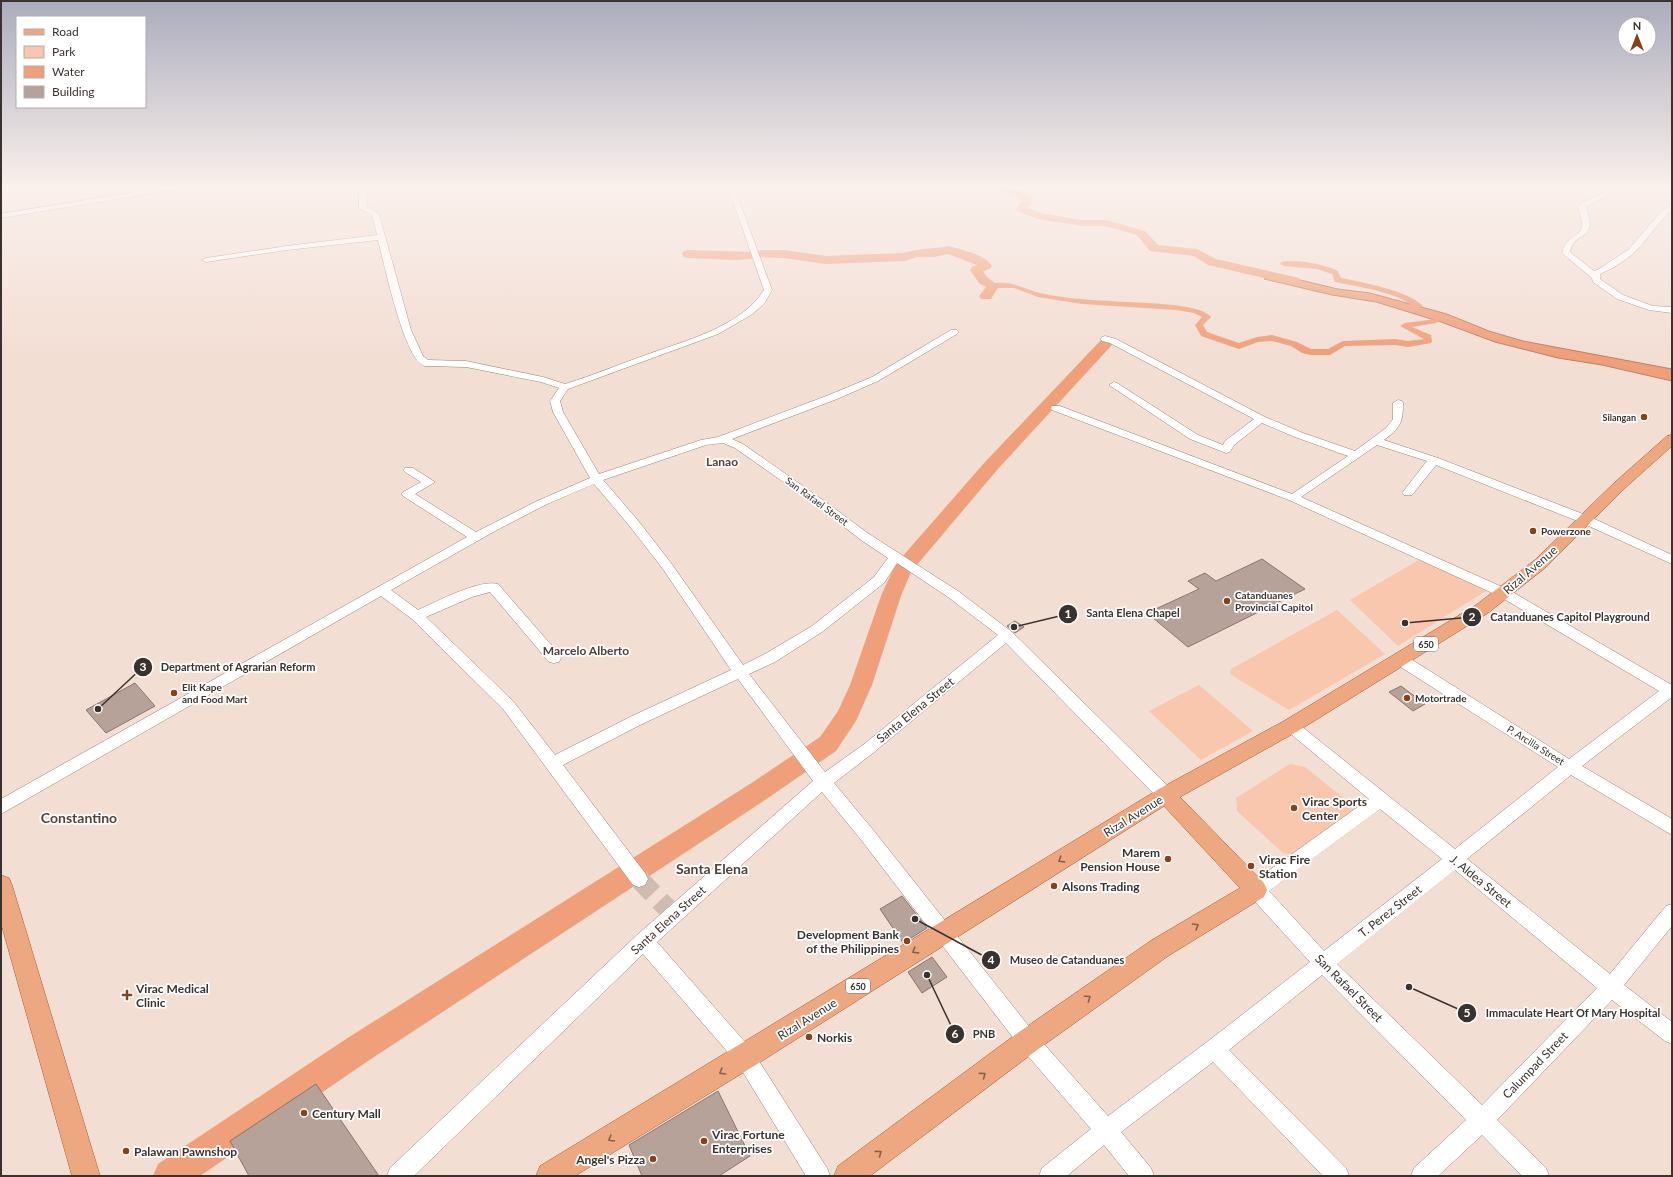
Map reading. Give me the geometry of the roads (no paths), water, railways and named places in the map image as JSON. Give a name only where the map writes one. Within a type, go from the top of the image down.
[{"type":"main road","name":"Rizal Avenue","points":[[550,1176],[745,1057],[1166,795],[1291,726],[1460,624],[1504,594],[1540,564],[1584,520],[1672,439]]},
{"type":"main road","name":"San Rafael Street","points":[[1166,795],[1256,890]]},
{"type":"main road","points":[[1,885],[86,1176]]},
{"type":"main road","points":[[848,1176],[1028,1041],[1160,948],[1256,890]]},
{"type":"street","points":[[206,260],[339,242]]},
{"type":"street","points":[[383,242],[406,330],[419,357],[425,363],[466,364],[543,380],[565,387]]},
{"type":"street","points":[[751,242],[768,290],[765,300],[743,316],[719,330],[565,387],[555,401],[558,412],[596,479],[632,521],[662,561],[740,672],[804,759],[868,836],[1028,1041],[1106,1130],[1143,1176]]},
{"type":"street","points":[[1572,242],[1566,249],[1566,253],[1595,276],[1596,280],[1620,297],[1652,308],[1672,310]]},
{"type":"street","points":[[1595,276],[1596,273],[1611,267],[1621,257],[1633,250],[1639,242]]},
{"type":"street","points":[[1,807],[382,590],[540,503],[596,479],[694,446],[725,442],[875,379],[954,332]]},
{"type":"street","points":[[1105,339],[1113,341],[1261,419],[1299,435],[1356,455]]},
{"type":"street","points":[[1114,385],[1194,437],[1226,450],[1229,443],[1261,419]]},
{"type":"street","points":[[1294,498],[1377,441],[1395,425],[1398,419],[1398,403]]},
{"type":"street","points":[[1056,408],[1100,426],[1294,498],[1504,594],[1671,690]]},
{"type":"street","points":[[1377,441],[1434,460],[1584,520],[1672,560]]},
{"type":"street","name":"San Rafael Street","points":[[725,442],[739,446],[865,537],[952,594],[1007,635],[1166,795]]},
{"type":"street","points":[[1408,494],[1434,460]]},
{"type":"street","points":[[408,470],[429,482],[407,494],[476,537]]},
{"type":"street","points":[[553,763],[635,721],[781,652],[817,629],[903,562]]},
{"type":"street","points":[[417,616],[472,592],[487,587],[493,587],[554,658]]},
{"type":"street","points":[[382,590],[417,616],[508,705],[635,874]]},
{"type":"street","name":"Santa Elena Street","points":[[398,1176],[644,941],[670,912],[823,782],[868,748],[1007,635]]},
{"type":"street","name":"P. Arcilla Street","points":[[1401,660],[1570,767],[1672,828]]},
{"type":"street","name":"T. Perez Street","points":[[1050,1176],[1106,1130],[1214,1049],[1570,767],[1671,690]]},
{"type":"street","name":"J. Aldea Street","points":[[1291,726],[1611,987],[1672,1034]]},
{"type":"street","points":[[1256,890],[1381,799]]},
{"type":"street","name":"San Rafael Street","points":[[1256,890],[1323,963],[1538,1176]]},
{"type":"street","name":"Calumpad Street","points":[[1422,1176],[1481,1121],[1611,987],[1672,912]]},
{"type":"street","points":[[644,941],[745,1057],[819,1176]]},
{"type":"street","points":[[1214,1049],[1338,1176]]},
{"type":"water","points":[[1271,273],[1338,289],[1370,293],[1447,314],[1489,331],[1523,341],[1672,369],[1672,381],[1602,365],[1558,358],[1495,342],[1441,322],[1376,302],[1332,295],[1264,279]]},
{"type":"waterway","points":[[1149,242],[1154,248],[1197,253],[1212,262],[1295,281]]},
{"type":"waterway","points":[[761,254],[784,254],[826,260],[905,257],[915,253],[934,253],[949,250],[980,261],[986,266],[976,270],[983,280],[993,286],[986,296]]},
{"type":"waterway","points":[[688,254],[736,256],[752,255]]},
{"type":"waterway","points":[[1284,264],[1324,268],[1335,273],[1338,280],[1367,285],[1375,289],[1397,294],[1419,306]]},
{"type":"waterway","points":[[993,286],[1015,286],[1038,295],[1082,302],[1176,308],[1195,311],[1204,314],[1207,317],[1199,325],[1204,334],[1239,346],[1257,340],[1272,338],[1294,344],[1305,351],[1311,352],[1330,352],[1343,344],[1395,342],[1408,344],[1428,341],[1428,337],[1404,326],[1436,321]]},
{"type":"waterway","points":[[170,1176],[357,1050],[759,791],[828,744],[848,715],[861,685],[891,596],[902,570],[991,466],[1106,343]]},
{"type":"tunnel","points":[[639,879],[667,908]]},
{"type":"place","name":"Silangan","points":[[1644,417]]},
{"type":"place","name":"Powerzone","points":[[1533,531]]},
{"type":"place","name":"Catanduanes Provincial Capitol","points":[[1227,601]]},
{"type":"place","name":"Catanduanes Capitol Playground","points":[[1405,623]]},
{"type":"place","name":"Santa Elena Chapel","points":[[1014,627]]},
{"type":"place","name":"Elit Kape and Food Mart","points":[[174,693]]},
{"type":"place","name":"Motortrade","points":[[1407,698]]},
{"type":"place","name":"Department of Agrarian Reform","points":[[98,709]]},
{"type":"place","name":"Virac Sports Center","points":[[1294,808]]},
{"type":"place","name":"Marem Pension House","points":[[1168,859]]},
{"type":"place","name":"Virac Fire Station","points":[[1251,866]]},
{"type":"place","name":"Alsons Trading","points":[[1054,886]]},
{"type":"place","name":"Museo de Catanduanes","points":[[915,919]]},
{"type":"place","name":"Development Bank of the Philippines","points":[[907,941]]},
{"type":"place","name":"PNB","points":[[927,975]]},
{"type":"place","name":"Immaculate Heart Of Mary Hospital","points":[[1409,987]]},
{"type":"place","name":"Virac Medical Clinic","points":[[127,995]]},
{"type":"place","name":"Norkis","points":[[809,1037]]},
{"type":"place","name":"Century Mall","points":[[304,1113]]},
{"type":"place","name":"Virac Fortune Enterprises","points":[[704,1141]]},
{"type":"place","name":"Palawan Pawnshop","points":[[126,1151]]},
{"type":"place","name":"Angel's Pizza","points":[[653,1159]]},
{"type":"district","name":"Lanao","points":[[722,461]]},
{"type":"district","name":"Marcelo Alberto","points":[[586,650]]},
{"type":"district","name":"Constantino","points":[[79,817]]},
{"type":"district","name":"Santa Elena","points":[[712,868]]}]
